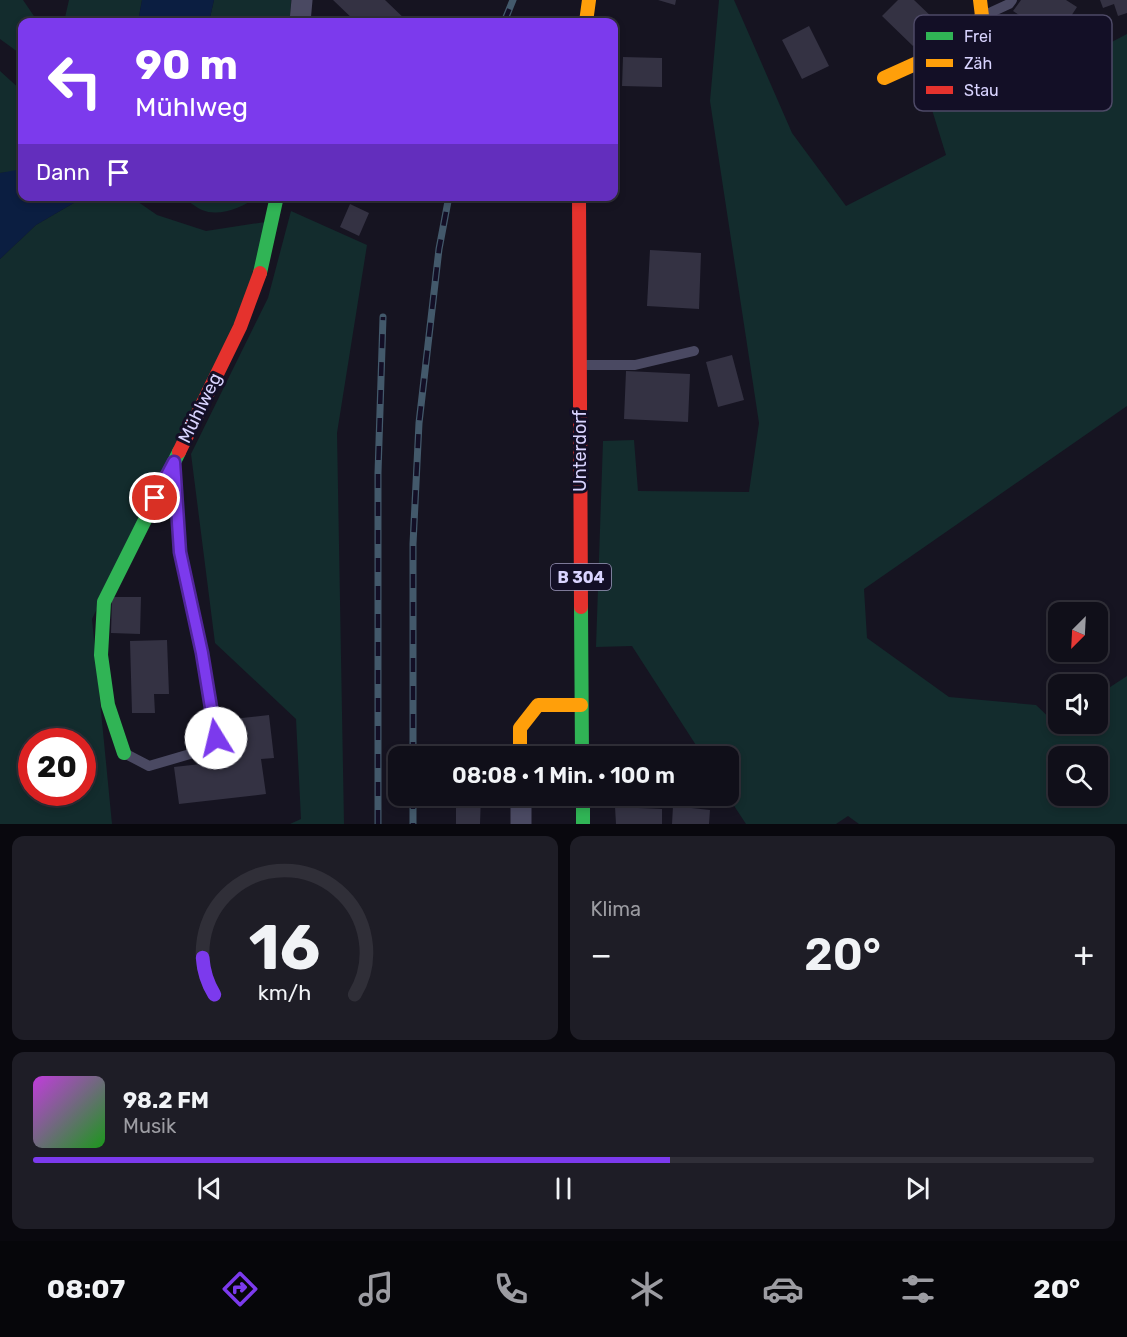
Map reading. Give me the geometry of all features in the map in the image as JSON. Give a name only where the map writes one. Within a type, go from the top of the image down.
[{"type":"street","points":[[300,18],[302,0]]},
{"type":"street","points":[[587,18],[589,0]]},
{"type":"street","points":[[980,0],[982,15]]},
{"type":"street","points":[[884,78],[914,64]]},
{"type":"street","name":"Mühlweg","points":[[124,753],[108,705],[101,655],[104,602],[240,327],[258,280],[276,201]]},
{"type":"street","name":"Unterdorf","points":[[579,201],[582,746]]},
{"type":"street","points":[[520,746],[520,728],[538,705],[581,705]]},
{"type":"street","points":[[520,806],[521,824]]},
{"type":"street","points":[[583,806],[584,824]]},
{"type":"lane","points":[[984,15],[1009,4],[1012,0]]},
{"type":"lane","points":[[580,365],[635,365],[694,351]]},
{"type":"lane","points":[[124,753],[148,766],[190,754],[216,738],[202,653],[180,552],[174,462]]},
{"type":"green space","points":[[0,0],[23,0],[35,18],[18,18],[18,52],[0,39]]},
{"type":"green space","points":[[69,0],[142,0],[139,18],[65,18]]},
{"type":"green space","points":[[214,0],[291,0],[290,18],[210,18]]},
{"type":"green space","points":[[719,0],[734,0],[792,133],[846,206],[946,155],[932,111],[1112,111],[1112,42],[1127,34],[1127,406],[864,589],[867,638],[949,697],[1036,705],[1048,716],[1048,734],[1108,734],[1108,688],[1127,676],[1127,824],[859,824],[848,816],[836,824],[746,824],[734,806],[739,806],[739,746],[697,746],[632,646],[596,647],[603,441],[634,440],[638,491],[749,492],[759,423],[710,101]]},
{"type":"green space","points":[[0,71],[18,87],[18,171],[0,173]]},
{"type":"green space","points":[[77,201],[137,201],[157,215],[206,231],[265,222],[249,295],[92,619],[112,824],[0,824],[0,259],[36,225]]},
{"type":"green space","points":[[188,201],[250,201],[238,208],[223,212],[208,212]]},
{"type":"green space","points":[[291,211],[367,245],[337,433],[344,824],[290,824],[301,819],[296,719],[215,643],[191,454],[268,298]]},
{"type":"water","points":[[142,0],[214,0],[210,18],[139,18]]},
{"type":"water","points":[[18,170],[18,201],[77,201],[36,225],[0,259],[0,173]]},
{"type":"building","points":[[333,0],[385,0],[404,18],[352,18]]},
{"type":"building","points":[[658,0],[676,0],[675,5]]},
{"type":"building","points":[[898,0],[914,0],[930,15],[914,15],[913,46],[882,16]]},
{"type":"building","points":[[1021,0],[1066,0],[1077,7],[1072,15],[1019,15],[1013,11]]},
{"type":"building","points":[[1100,0],[1127,0],[1127,13],[1118,16],[1114,4],[1103,8]]},
{"type":"building","points":[[809,26],[829,66],[802,79],[782,40]]},
{"type":"building","points":[[623,57],[662,58],[662,87],[622,86]]},
{"type":"building","points":[[350,204],[369,213],[359,236],[340,227]]},
{"type":"building","points":[[650,250],[701,253],[699,309],[647,306]]},
{"type":"building","points":[[732,355],[744,400],[718,407],[706,362]]},
{"type":"building","points":[[626,371],[690,374],[688,422],[624,419]]},
{"type":"building","points":[[112,597],[141,597],[140,634],[111,633]]},
{"type":"building","points":[[167,640],[169,694],[154,694],[155,713],[132,713],[130,641]]},
{"type":"building","points":[[269,715],[274,758],[261,759],[266,794],[179,804],[174,767],[228,761],[223,720]]},
{"type":"building","points":[[456,806],[481,806],[480,824],[456,824]]},
{"type":"building","points":[[673,806],[710,810],[709,824],[672,824]]},
{"type":"building","points":[[615,807],[662,809],[662,824],[616,824]]},
{"type":"railway","points":[[506,18],[513,0]]},
{"type":"railway","points":[[413,746],[413,544],[419,423],[439,249],[448,201]]},
{"type":"railway","points":[[378,824],[378,473],[383,317]]},
{"type":"railway","points":[[413,806],[413,824]]},
{"type":"traffic: fast","points":[[260,273],[276,201]]},
{"type":"traffic: fast","points":[[124,753],[108,705],[101,655],[104,602],[179,452]]},
{"type":"traffic: fast","points":[[581,607],[582,746]]},
{"type":"traffic: fast","points":[[583,806],[583,824]]},
{"type":"traffic: slow","points":[[587,18],[589,0]]},
{"type":"traffic: slow","points":[[980,0],[982,15]]},
{"type":"traffic: slow","points":[[884,78],[914,64]]},
{"type":"traffic: slow","points":[[520,746],[520,728],[538,705],[581,705]]},
{"type":"traffic: jam","points":[[579,201],[581,607]]},
{"type":"traffic: jam","points":[[179,452],[240,327],[260,273]]},
{"type":"route","points":[[155,498],[174,462],[180,552],[202,653],[216,738]]}]
